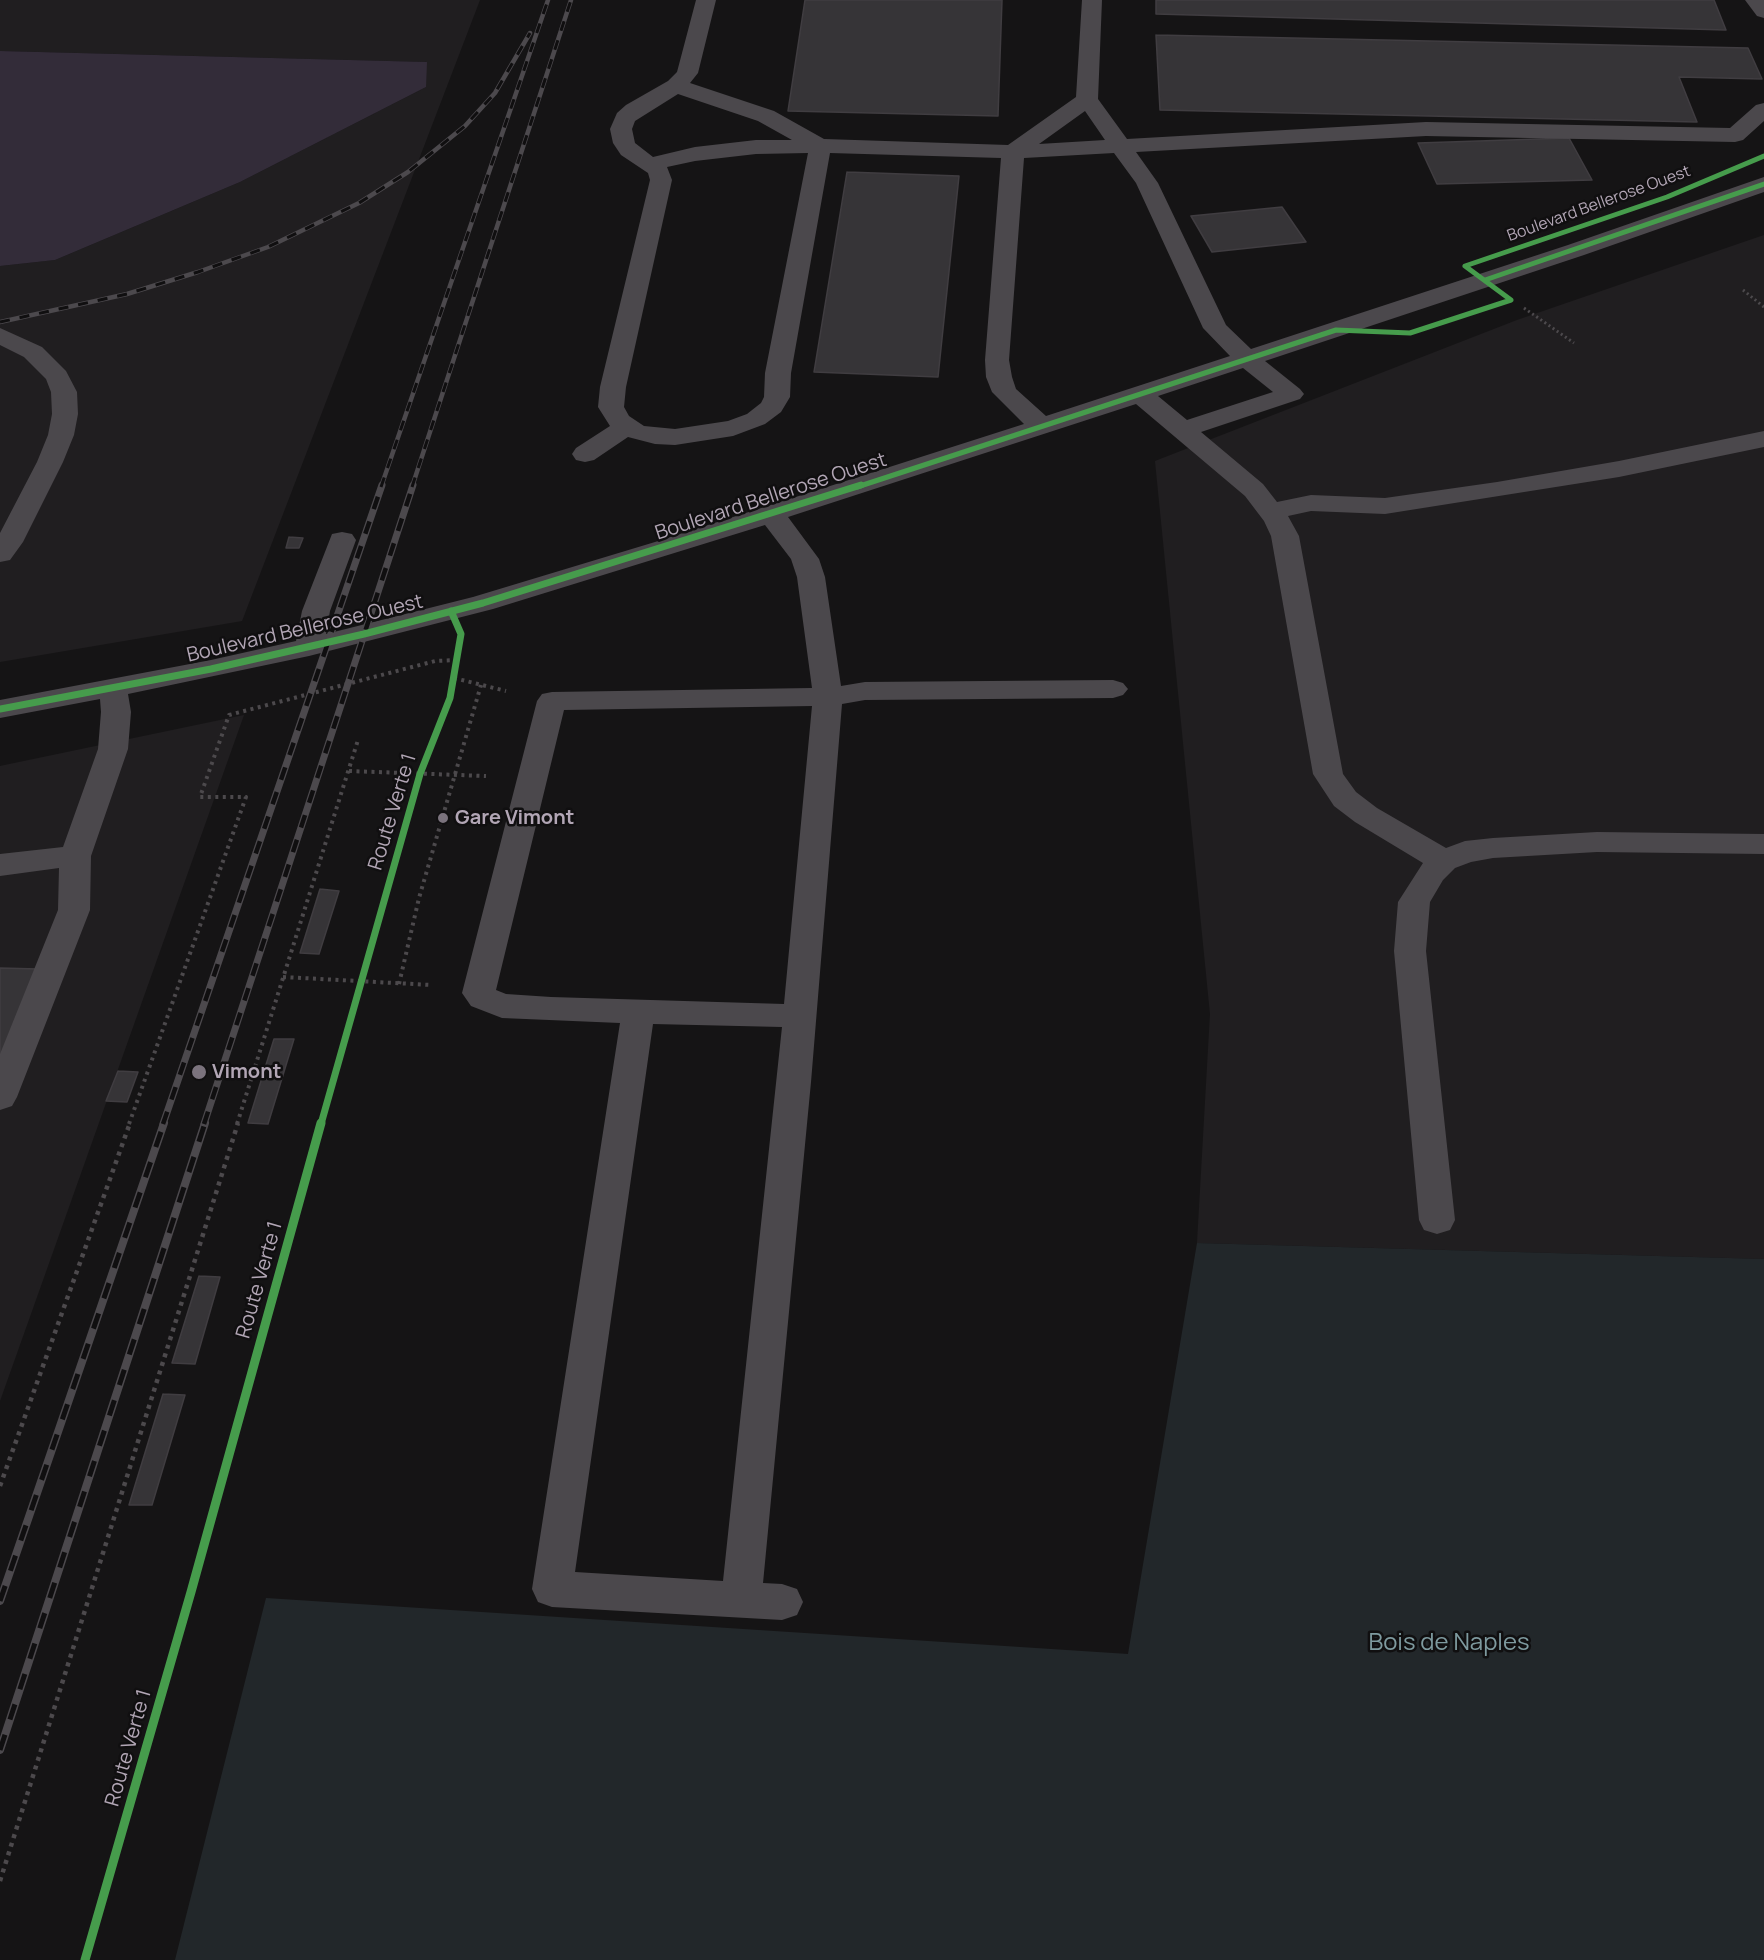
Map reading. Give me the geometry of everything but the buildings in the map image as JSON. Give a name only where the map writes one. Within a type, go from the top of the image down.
[{"type":"street","points":[[706,0],[687,74],[676,86],[634,110],[625,118],[621,129],[624,143],[629,150],[658,170],[661,180],[613,387],[611,407],[619,421],[635,431],[655,436],[675,437],[706,434],[756,419],[772,407],[777,397],[778,373],[820,146]]},
{"type":"street","points":[[1092,0],[1087,99],[1147,183],[1215,328],[1247,359],[1291,394],[1183,430]]},
{"type":"street","points":[[1755,0],[1764,12]]},
{"type":"street","points":[[676,86],[766,116],[820,146]]},
{"type":"street","points":[[1042,426],[1005,392],[998,369],[1013,153],[1087,99]]},
{"type":"street","points":[[650,164],[695,154],[756,147],[820,146],[1013,153],[1426,129],[1735,135],[1764,110]]},
{"type":"street","name":"Boulevard Bellerose Ouest","points":[[0,709],[211,669],[451,611],[771,515],[1485,280],[1764,184]]},
{"type":"street","points":[[0,335],[33,352],[57,376],[64,392],[65,414],[61,435],[50,462],[9,542],[0,554]]},
{"type":"street","points":[[1140,394],[1254,490],[1272,511],[1285,536],[1328,774],[1345,799],[1366,815],[1444,861]]},
{"type":"street","points":[[585,454],[628,426]]},
{"type":"street","points":[[1272,511],[1311,503],[1385,506],[1497,490],[1619,469],[1764,439]]},
{"type":"street","points":[[741,1600],[800,1016],[828,697],[818,612],[806,559],[771,515]]},
{"type":"street","points":[[309,646],[311,628],[342,540]]},
{"type":"street","points":[[0,1098],[74,910],[75,856],[113,749],[117,712],[112,688]]},
{"type":"street","points":[[800,1016],[638,1013],[502,1006],[489,1002],[479,993],[495,921],[552,701],[828,697],[865,692],[1113,689]]},
{"type":"street","points":[[1437,1220],[1410,951],[1414,902],[1431,873],[1444,861],[1465,852],[1523,846],[1597,842],[1764,844]]},
{"type":"street","points":[[0,865],[75,856]]},
{"type":"street","points":[[638,1013],[552,1589],[782,1602]]},
{"type":"path","points":[[1485,280],[1575,343]]},
{"type":"path","points":[[1743,290],[1764,307]]},
{"type":"path","points":[[451,611],[461,630],[452,688]]},
{"type":"path","points":[[0,1486],[246,797],[200,797],[230,715],[435,661],[458,660]]},
{"type":"path","points":[[454,678],[488,687]]},
{"type":"path","points":[[399,984],[419,898],[482,685]]},
{"type":"path","points":[[0,1881],[358,740]]},
{"type":"path","points":[[349,771],[449,774]]},
{"type":"path","points":[[357,993],[363,971]]},
{"type":"path","points":[[283,977],[388,983]]},
{"type":"shaded area","points":[[0,0],[480,0],[242,621],[0,662],[0,266],[55,260],[240,182],[426,87],[426,62],[0,51]]},
{"type":"shaded area","points":[[0,51],[427,62],[426,87],[240,182],[55,260],[0,266]]},
{"type":"shaded area","points":[[1764,235],[1764,1259],[1197,1243],[1210,1014],[1155,461],[1517,320]]},
{"type":"shaded area","points":[[244,715],[0,1401],[0,766]]},
{"type":"green space","name":"Bois de Naples","points":[[1197,1243],[1764,1259],[1764,1960],[175,1960],[266,1598],[1128,1654]]},
{"type":"railway","points":[[381,487],[548,0]]},
{"type":"railway","points":[[412,487],[571,0]]},
{"type":"railway","points":[[0,322],[127,294],[198,272],[268,247],[359,203],[408,172],[465,126],[495,93],[530,33]]},
{"type":"railway","points":[[163,1124],[382,485]]},
{"type":"railway","points":[[204,1124],[413,485]]},
{"type":"railway","points":[[0,1601],[164,1123]]},
{"type":"railway","points":[[0,1750],[205,1123]]},
{"type":"cycle path","points":[[0,709],[211,669],[364,634],[483,603],[771,515],[1336,330],[1410,333],[1511,300],[1465,266],[1667,197],[1764,156]]},
{"type":"cycle path","points":[[1485,280],[1764,184]]},
{"type":"cycle path","name":"Route Verte 1","points":[[85,1960],[191,1592],[420,774],[450,698],[461,634],[451,611]]},
{"type":"place","name":"Gare Vimont","points":[[443,818]]},
{"type":"place","name":"Vimont","points":[[199,1072]]}]
